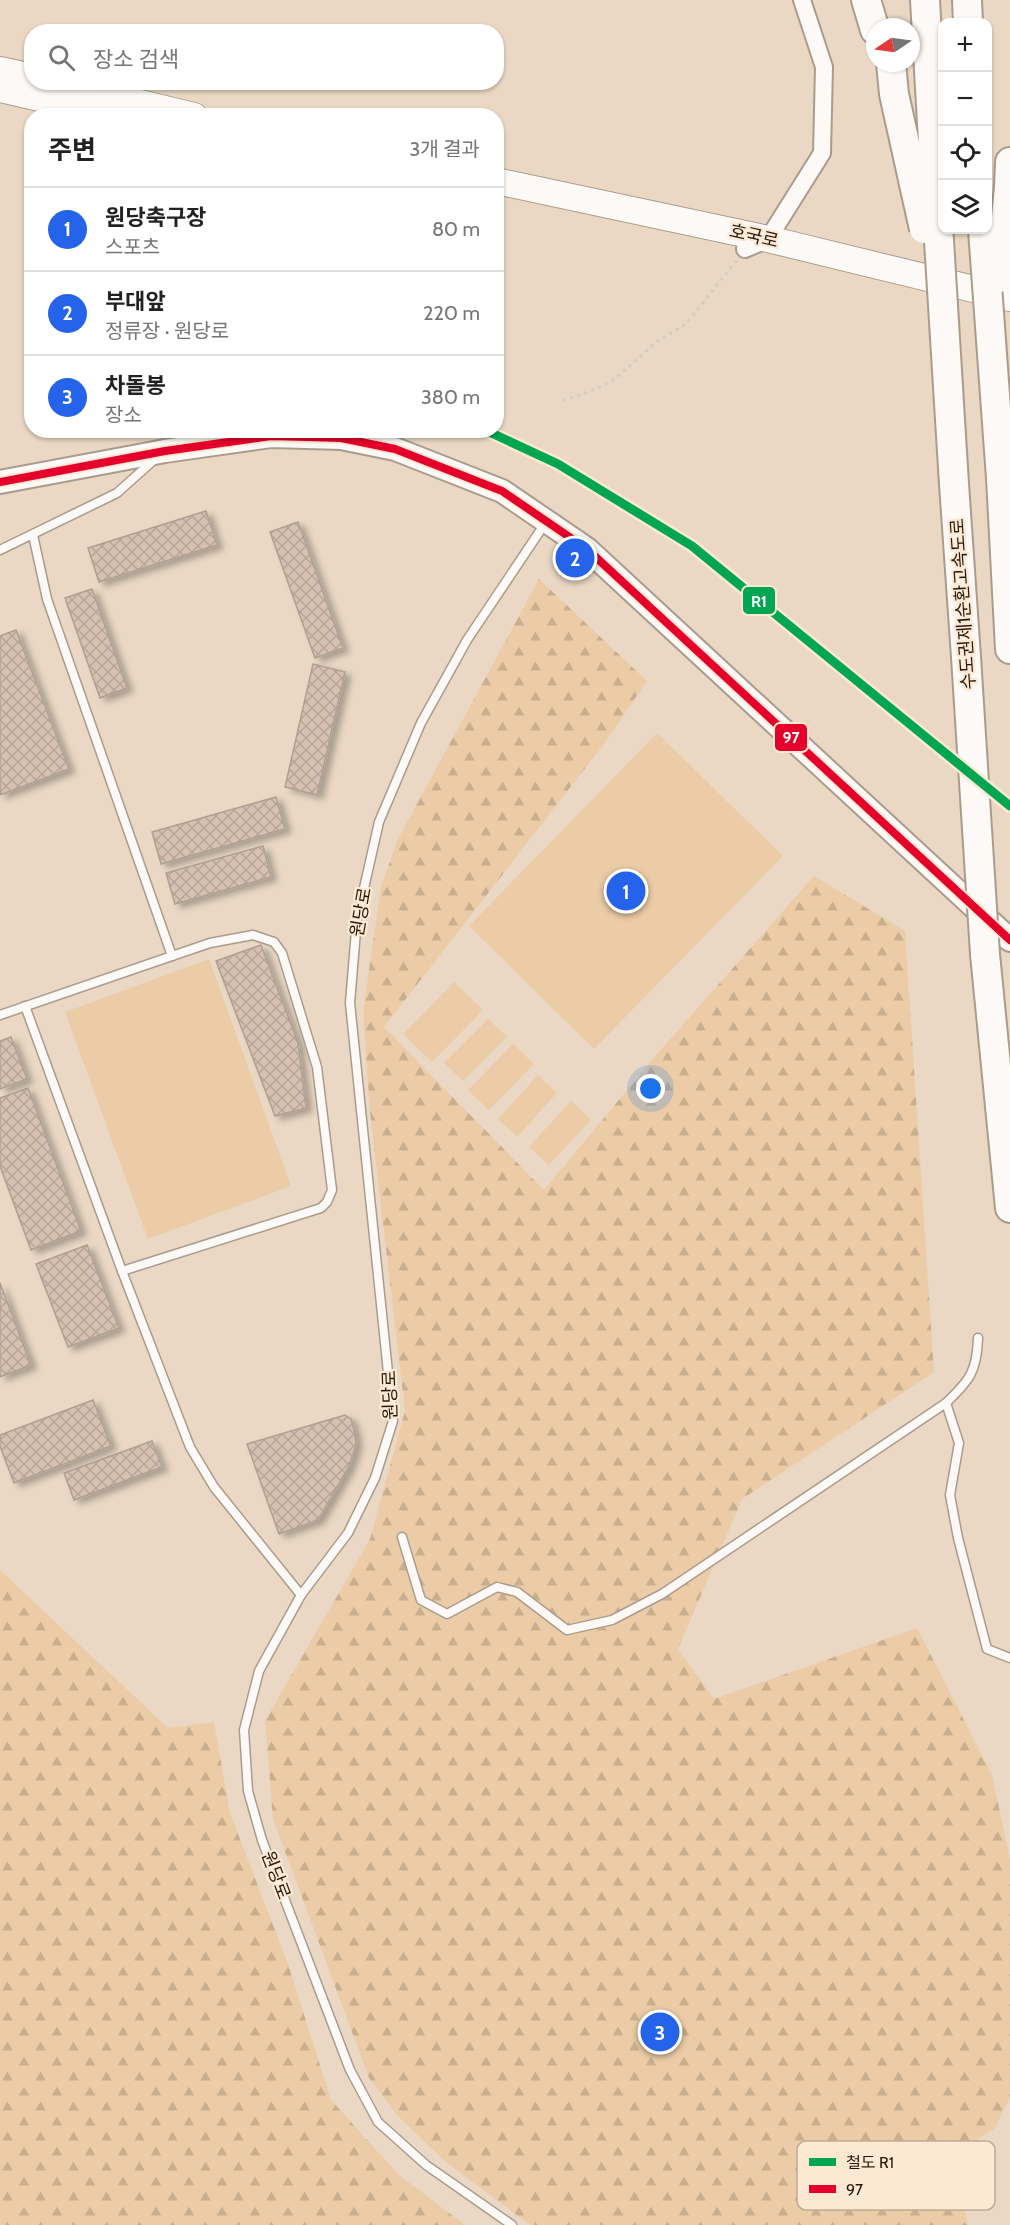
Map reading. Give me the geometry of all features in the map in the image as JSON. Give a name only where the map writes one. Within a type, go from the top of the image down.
[{"type":"highway","points":[[866,0],[871,18]]},
{"type":"highway","points":[[886,0],[888,18]]},
{"type":"highway","name":"수도권제1순환고속도로","points":[[925,0],[925,180],[944,319],[985,954],[1010,1208]]},
{"type":"highway","points":[[967,0],[969,18]]},
{"type":"highway","points":[[888,72],[925,180]]},
{"type":"highway","points":[[892,72],[894,94]]},
{"type":"highway","points":[[992,361],[1009,175]]},
{"type":"highway","points":[[983,234],[1010,649]]},
{"type":"main road","points":[[0,69],[24,75]]},
{"type":"main road","points":[[0,89],[81,108]]},
{"type":"main road","points":[[85,90],[161,108]]},
{"type":"main road","name":"호국로","points":[[504,183],[1010,309]]},
{"type":"main road","name":"호국로","points":[[504,197],[756,244],[1010,298]]},
{"type":"main road","points":[[0,482],[165,451],[252,438]]},
{"type":"main road","points":[[341,438],[395,449],[502,491],[587,549],[1010,940]]},
{"type":"street","points":[[756,244],[822,153],[824,67],[802,0]]},
{"type":"lane","points":[[0,550],[117,493],[165,451]]},
{"type":"lane","name":"원당로","points":[[512,2225],[426,2165],[378,2122],[350,2070],[262,1840],[248,1791],[244,1730],[259,1671],[301,1595],[348,1533],[375,1478],[393,1421],[389,1361],[350,1003],[359,908],[379,822],[422,723],[467,640],[546,521]]},
{"type":"lane","points":[[33,535],[47,599],[172,956]]},
{"type":"lane","points":[[0,1015],[210,943],[253,935],[274,942],[282,954],[317,1067],[332,1190],[327,1202],[321,1208],[122,1271]]},
{"type":"lane","points":[[25,1006],[122,1271],[190,1446],[214,1487],[301,1595]]},
{"type":"lane","points":[[402,1537],[421,1600],[447,1614],[497,1587],[517,1592],[567,1630],[612,1620],[662,1594],[946,1403],[973,1376],[978,1338]]},
{"type":"lane","points":[[946,1403],[959,1443],[950,1495],[958,1538],[987,1649],[1010,1658]]},
{"type":"path","points":[[563,400],[596,389],[615,379],[656,342],[686,324],[756,244]]},
{"type":"green space","points":[[539,579],[647,681],[604,744],[384,1027],[544,1190],[658,1053],[814,876],[905,931],[934,1372],[742,1499],[678,1649],[714,1699],[917,1628],[992,1775],[1010,1859],[1010,2098],[994,2129],[975,2141],[797,2141],[797,2210],[963,2210],[968,2225],[530,2225],[447,2163],[397,2115],[369,2078],[273,1819],[265,1721],[370,1539],[405,1411],[370,1112],[363,1012],[381,887],[398,839]]},
{"type":"green space","points":[[657,733],[783,856],[594,1049],[469,926]]},
{"type":"green space","points":[[209,959],[291,1186],[148,1239],[65,1012]]},
{"type":"green space","points":[[454,982],[483,1010],[432,1062],[403,1034]]},
{"type":"green space","points":[[488,1019],[507,1037],[463,1081],[444,1063]]},
{"type":"green space","points":[[513,1044],[534,1064],[489,1110],[468,1090]]},
{"type":"green space","points":[[538,1075],[557,1093],[517,1137],[498,1119]]},
{"type":"green space","points":[[571,1101],[591,1120],[549,1165],[529,1147]]},
{"type":"green space","points":[[0,1570],[168,1728],[214,1722],[230,1813],[288,1964],[331,2100],[399,2175],[465,2225],[0,2225]]},
{"type":"building","points":[[206,511],[217,545],[99,582],[88,548]]},
{"type":"building","points":[[298,522],[343,648],[315,658],[270,532]]},
{"type":"building","points":[[92,589],[127,688],[100,698],[65,598]]},
{"type":"building","points":[[16,630],[69,769],[0,795],[0,636]]},
{"type":"building","points":[[313,664],[345,672],[317,795],[285,787]]},
{"type":"building","points":[[276,797],[285,829],[161,864],[152,832]]},
{"type":"building","points":[[263,846],[271,877],[175,904],[166,873]]},
{"type":"building","points":[[261,945],[298,1043],[306,1108],[275,1116],[216,961]]},
{"type":"building","points":[[11,1037],[27,1079],[0,1089],[0,1041]]},
{"type":"building","points":[[28,1088],[81,1231],[31,1250],[0,1166],[0,1098]]},
{"type":"building","points":[[87,1245],[119,1328],[68,1347],[36,1264]]},
{"type":"building","points":[[0,1283],[31,1365],[0,1377]]},
{"type":"building","points":[[93,1400],[111,1446],[14,1483],[0,1446],[0,1435]]},
{"type":"building","points":[[345,1415],[351,1419],[356,1445],[349,1466],[318,1520],[279,1534],[247,1444]]},
{"type":"building","points":[[152,1441],[162,1467],[74,1500],[64,1473]]},
{"type":"rail line","name":"R1","points":[[502,438],[558,464],[692,546],[1010,806]]},
{"type":"transit line","name":"97","points":[[0,482],[165,451],[257,438]]},
{"type":"transit line","name":"97","points":[[341,438],[395,449],[502,491],[587,549],[1010,940]]},
{"type":"place","name":"부대앞","points":[[575,558]]},
{"type":"place","name":"원당축구장","points":[[626,891]]},
{"type":"place","name":"차돌봉","points":[[660,2032]]}]
